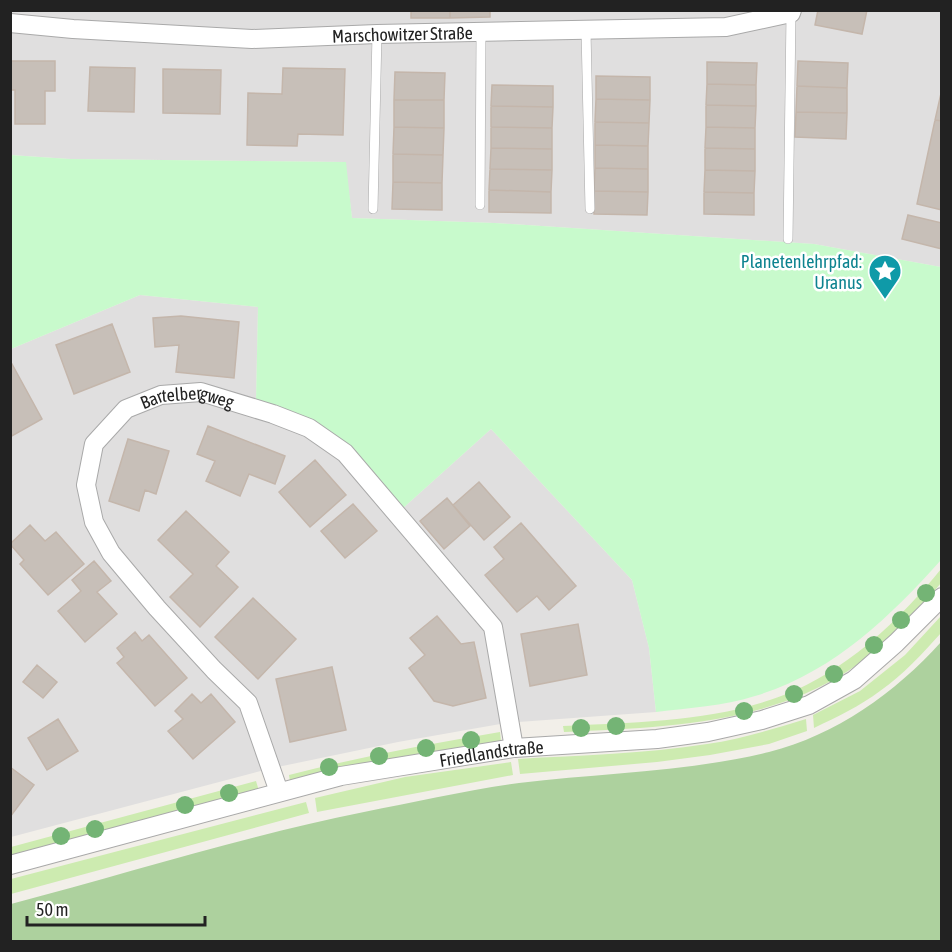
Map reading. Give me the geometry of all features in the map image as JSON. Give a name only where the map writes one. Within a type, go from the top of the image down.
[{"type":"street","name":"Marschowitzer Straße","points":[[10,23],[252,39],[377,34],[726,27],[792,12]]},
{"type":"street","name":"Bartelbergweg","points":[[279,792],[248,703],[156,608],[111,553],[94,522],[86,485],[94,444],[126,409],[161,395],[201,392],[262,411],[309,428],[345,453],[493,627],[514,748]]},
{"type":"street","name":"Friedlandstraße","points":[[10,865],[341,776],[514,748],[657,739],[708,732],[762,720],[809,705],[854,680],[896,643],[942,597]]},
{"type":"lane","points":[[788,239],[792,12]]},
{"type":"lane","points":[[586,31],[590,209]]},
{"type":"lane","points":[[480,206],[481,33]]},
{"type":"lane","points":[[373,209],[377,34]]},
{"type":"shaded area","points":[[10,11],[941,11],[941,267],[814,244],[495,223],[352,218],[345,162],[70,159],[11,155]]},
{"type":"shaded area","points":[[140,295],[258,307],[256,401],[305,432],[402,509],[491,429],[632,580],[649,648],[656,712],[506,723],[398,742],[268,769],[11,837],[11,349]]},
{"type":"green space","points":[[10,155],[70,159],[346,162],[352,218],[495,223],[814,244],[941,267],[941,560],[880,622],[834,658],[809,673],[755,696],[731,702],[656,712],[649,648],[632,580],[491,429],[402,509],[355,454],[256,401],[258,307],[140,295],[11,349]]},
{"type":"green space","points":[[941,569],[941,583],[898,630],[861,662],[815,689],[782,703],[711,720],[675,725],[564,732],[563,726],[652,721],[740,709],[796,690],[838,667],[876,638],[910,605]]},
{"type":"green space","points":[[941,616],[941,633],[897,678],[864,702],[814,728],[813,715],[860,691],[905,655]]},
{"type":"green space","points":[[941,642],[941,941],[11,941],[11,904],[275,832],[480,789],[707,764],[769,752],[794,744],[818,735],[863,710],[904,678]]},
{"type":"green space","points":[[806,719],[807,731],[769,744],[657,762],[520,774],[518,759],[637,752],[720,742]]},
{"type":"green space","points":[[500,732],[501,741],[405,756],[290,782],[289,775],[315,768]]},
{"type":"green space","points":[[511,762],[513,775],[317,812],[315,798],[405,777]]},
{"type":"green space","points":[[256,781],[259,791],[11,858],[11,847]]},
{"type":"green space","points":[[306,802],[309,813],[11,894],[11,879]]},
{"type":"building","points":[[411,10],[450,10],[450,18],[411,18]]},
{"type":"building","points":[[450,10],[490,10],[490,17],[450,18]]},
{"type":"building","points":[[818,10],[867,10],[862,34],[815,25]]},
{"type":"building","points":[[10,61],[55,61],[55,91],[45,91],[45,124],[15,124],[15,90],[10,90]]},
{"type":"building","points":[[798,61],[848,63],[847,88],[797,86]]},
{"type":"building","points":[[707,62],[757,63],[756,85],[707,84]]},
{"type":"building","points":[[90,67],[135,68],[134,112],[88,111]]},
{"type":"building","points":[[283,68],[345,69],[343,135],[298,134],[297,146],[247,145],[248,93],[282,94]]},
{"type":"building","points":[[163,69],[221,70],[220,114],[163,113]]},
{"type":"building","points":[[395,72],[445,73],[444,100],[394,100]]},
{"type":"building","points":[[596,76],[650,77],[650,100],[596,99]]},
{"type":"building","points":[[707,84],[756,85],[756,106],[706,105]]},
{"type":"building","points":[[492,85],[553,86],[553,107],[491,106]]},
{"type":"building","points":[[797,86],[847,88],[847,113],[796,112]]},
{"type":"building","points":[[942,89],[942,121],[935,120]]},
{"type":"building","points":[[596,99],[650,100],[649,123],[595,122]]},
{"type":"building","points":[[394,100],[444,100],[444,128],[394,127]]},
{"type":"building","points":[[706,105],[756,106],[755,128],[706,127]]},
{"type":"building","points":[[491,106],[553,107],[552,128],[491,127]]},
{"type":"building","points":[[796,112],[847,113],[846,139],[795,137]]},
{"type":"building","points":[[935,120],[942,121],[942,210],[917,204]]},
{"type":"building","points":[[595,122],[649,123],[648,146],[595,145]]},
{"type":"building","points":[[394,127],[444,128],[443,155],[393,154]]},
{"type":"building","points":[[491,127],[552,128],[552,149],[491,148]]},
{"type":"building","points":[[706,127],[755,128],[755,149],[705,148]]},
{"type":"building","points":[[595,145],[648,146],[648,169],[595,168]]},
{"type":"building","points":[[491,148],[552,149],[552,170],[490,169]]},
{"type":"building","points":[[705,148],[755,149],[755,171],[705,170]]},
{"type":"building","points":[[393,154],[443,155],[442,183],[393,182]]},
{"type":"building","points":[[595,168],[648,169],[648,192],[594,191]]},
{"type":"building","points":[[490,169],[552,170],[551,192],[489,190]]},
{"type":"building","points":[[705,170],[755,171],[754,193],[704,192]]},
{"type":"building","points":[[393,182],[442,183],[442,210],[392,209]]},
{"type":"building","points":[[489,190],[551,192],[551,213],[489,212]]},
{"type":"building","points":[[594,191],[648,192],[647,215],[594,214]]},
{"type":"building","points":[[704,192],[754,193],[754,215],[704,214]]},
{"type":"building","points":[[908,215],[942,223],[942,249],[902,239]]},
{"type":"building","points":[[181,316],[239,322],[234,378],[176,372],[179,345],[155,347],[153,318]]},
{"type":"building","points":[[112,324],[130,372],[74,394],[56,345]]},
{"type":"building","points":[[12,364],[42,419],[10,437],[10,365]]},
{"type":"building","points":[[208,426],[285,456],[275,484],[249,474],[240,496],[206,481],[215,461],[197,454]]},
{"type":"building","points":[[128,439],[169,451],[156,494],[145,490],[139,511],[109,501]]},
{"type":"building","points":[[315,460],[346,495],[310,527],[279,492]]},
{"type":"building","points":[[479,482],[510,517],[484,540],[453,505]]},
{"type":"building","points":[[447,498],[470,526],[444,549],[420,521]]},
{"type":"building","points":[[353,504],[377,531],[345,558],[321,531]]},
{"type":"building","points":[[186,511],[229,552],[216,566],[238,587],[200,627],[170,597],[193,574],[158,540]]},
{"type":"building","points":[[521,523],[576,586],[549,610],[537,596],[517,612],[485,575],[504,559],[494,547]]},
{"type":"building","points":[[30,525],[45,541],[56,532],[84,564],[48,595],[20,564],[24,560],[10,544]]},
{"type":"building","points":[[94,561],[111,581],[97,592],[117,614],[85,642],[58,611],[81,591],[72,580]]},
{"type":"building","points":[[253,598],[296,639],[258,679],[215,637]]},
{"type":"building","points":[[437,616],[461,644],[474,642],[486,698],[453,706],[434,701],[409,668],[425,655],[410,638]]},
{"type":"building","points":[[578,624],[587,675],[530,686],[521,634]]},
{"type":"building","points":[[135,632],[142,641],[149,635],[187,678],[155,706],[117,663],[124,657],[117,648]]},
{"type":"building","points":[[37,665],[57,682],[43,698],[23,682]]},
{"type":"building","points":[[332,667],[346,730],[290,742],[276,679]]},
{"type":"building","points":[[192,694],[201,703],[211,694],[235,722],[193,759],[168,731],[183,719],[175,711]]},
{"type":"building","points":[[58,719],[78,751],[47,770],[28,738]]},
{"type":"building","points":[[10,767],[34,785],[10,817]]},
{"type":"place","name":"Planetenlehrpfad: Uranus","points":[[885,300]]}]
